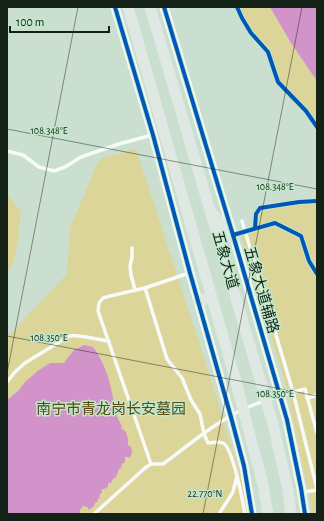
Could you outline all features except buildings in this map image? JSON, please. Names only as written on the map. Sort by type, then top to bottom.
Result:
[{"type":"main road","name":"五象大道","points":[[128,7],[244,409],[264,485],[268,514]]},
{"type":"main road","name":"五象大道","points":[[150,7],[273,424],[288,490],[290,514]]},
{"type":"main road","points":[[210,211],[234,239]]},
{"type":"main road","points":[[198,301],[212,297]]},
{"type":"street","points":[[115,7],[153,135],[231,417],[244,466],[252,514]]},
{"type":"street","name":"五象大道辅路","points":[[164,7],[287,420],[305,514]]},
{"type":"lane","points":[[7,151],[23,155],[39,167],[54,171],[65,167],[81,157],[119,144],[153,135]]},
{"type":"lane","points":[[242,221],[293,392],[317,489],[302,492]]},
{"type":"lane","points":[[132,248],[130,266],[135,290]]},
{"type":"lane","points":[[151,464],[98,310],[99,303],[103,298],[145,288],[190,273]]},
{"type":"lane","points":[[145,288],[167,359],[182,378],[191,400],[200,414],[204,434],[208,443],[219,442],[224,444],[228,449],[237,475],[245,514]]},
{"type":"lane","points":[[7,382],[25,363],[68,336],[77,335],[109,341]]},
{"type":"lane","points":[[94,514],[151,464],[163,464],[204,434],[231,417],[244,409],[266,400],[305,389],[317,433]]},
{"type":"lane","points":[[307,398],[317,395]]},
{"type":"lane","points":[[219,514],[233,492],[237,475]]},
{"type":"green space","points":[[237,7],[270,7],[291,43],[317,81],[317,127],[306,111],[278,82],[268,52],[251,33]]},
{"type":"green space","name":"南宁市青龙岗长安墓园","points":[[136,149],[214,388],[245,490],[248,514],[7,514],[7,337],[67,274],[70,228],[97,164],[102,158]]},
{"type":"green space","points":[[7,194],[21,212],[14,261],[7,274]]},
{"type":"green space","points":[[317,201],[317,514],[312,514],[286,387],[240,233],[255,228],[256,214],[260,208],[299,202]]},
{"type":"shaded area","points":[[270,7],[317,7],[317,81],[291,43]]},
{"type":"shaded area","points":[[84,345],[93,347],[100,357],[111,387],[116,414],[122,426],[121,428],[127,435],[128,445],[131,447],[131,456],[128,458],[125,457],[125,462],[119,469],[116,477],[111,483],[108,483],[108,487],[102,489],[99,499],[89,510],[87,507],[83,506],[80,510],[80,514],[7,514],[7,400],[39,370],[50,363],[64,363],[74,350]]},
{"type":"cycle path","points":[[115,7],[153,135],[231,417],[244,466],[252,514]]},
{"type":"cycle path","points":[[164,7],[287,420],[305,514]]},
{"type":"cycle path","points":[[237,7],[251,33],[268,52],[278,82],[306,111],[317,127]]},
{"type":"cycle path","points":[[255,228],[256,214],[260,208],[299,202],[317,201]]},
{"type":"cycle path","points":[[233,235],[275,223],[301,236],[309,261],[317,274]]}]
